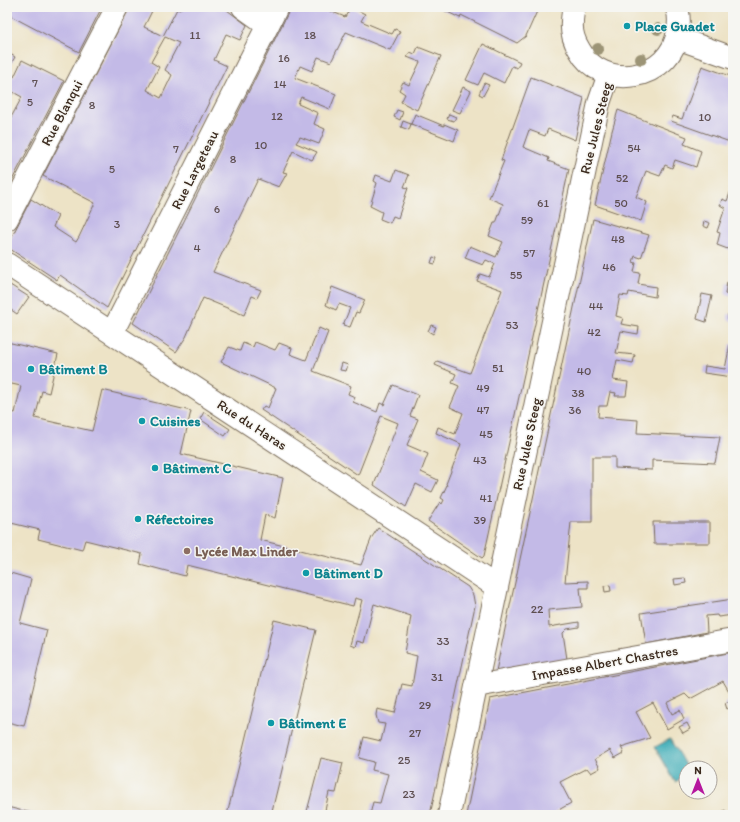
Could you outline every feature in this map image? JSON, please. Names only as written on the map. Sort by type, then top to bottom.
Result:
[{"type":"street","name":"Rue Blanqui","points":[[7,218],[117,7]]},
{"type":"street","points":[[243,7],[273,16]]},
{"type":"street","points":[[574,7],[571,23],[574,40],[582,55],[594,67],[609,74],[626,77],[642,74],[658,66],[670,53],[677,38],[679,24],[678,10],[676,7]]},
{"type":"street","name":"Rue Largeteau","points":[[112,333],[273,16]]},
{"type":"street","points":[[677,38],[733,58]]},
{"type":"street","name":"Rue Jules Steeg","points":[[450,815],[599,103],[609,74]]},
{"type":"street","name":"Rue du Haras","points":[[7,264],[497,587]]},
{"type":"street","name":"Impasse Albert Chastres","points":[[476,686],[733,640]]},
{"type":"water","points":[[670,739],[682,760],[678,760],[678,780],[675,782],[655,747]]},
{"type":"building","points":[[7,7],[76,7],[79,9],[80,7],[102,7],[79,52],[7,14]]},
{"type":"building","points":[[130,7],[154,7],[144,27],[163,36],[177,9],[180,10],[182,7],[223,7],[247,25],[240,40],[226,34],[214,60],[227,66],[107,308],[60,275],[57,280],[7,247],[31,199],[58,216],[53,227],[76,242],[79,237],[95,203],[43,176]],"holes":[[[165,37],[179,43],[165,70],[172,75],[161,98],[147,90],[159,67],[151,62]]]},
{"type":"building","points":[[291,7],[326,7],[325,9],[345,17],[351,7],[365,14],[361,21],[392,34],[395,29],[400,31],[390,50],[346,32],[331,62],[318,57],[312,71],[300,66],[295,78],[336,94],[330,109],[301,97],[298,104],[318,113],[314,124],[325,129],[319,144],[300,137],[296,143],[317,152],[312,160],[293,151],[283,172],[287,173],[279,187],[258,179],[213,272],[261,290],[257,298],[252,296],[244,315],[203,298],[186,337],[176,352],[133,323]]},
{"type":"building","points":[[437,7],[534,7],[538,9],[526,36],[517,43],[461,15],[460,18]]},
{"type":"building","points":[[483,44],[520,62],[517,68],[512,66],[504,83],[484,73],[478,85],[466,80]]},
{"type":"building","points":[[418,47],[441,56],[417,110],[401,102],[405,94],[399,90],[403,82],[409,85],[420,62],[407,57],[410,52],[415,54]]},
{"type":"building","points":[[7,52],[15,57],[11,64],[7,62]]},
{"type":"building","points":[[22,60],[64,81],[9,186],[7,185],[7,125],[22,97],[13,92],[9,101],[7,100],[7,74],[14,77]]},
{"type":"building","points":[[702,66],[733,77],[733,134],[730,142],[671,121],[673,116],[682,119]]},
{"type":"building","points":[[531,77],[584,98],[575,140],[548,129],[545,136],[529,130],[523,147],[549,158],[548,161],[569,169],[484,556],[482,558],[428,521],[440,502],[442,504],[444,500],[441,498],[461,444],[436,433],[438,427],[455,434],[463,413],[450,407],[459,386],[452,383],[456,374],[435,365],[437,361],[470,373],[502,290],[477,281],[480,274],[489,277],[495,264],[486,260],[483,265],[465,258],[470,246],[496,257],[503,242],[489,236],[494,223],[496,223],[503,204],[489,198],[504,161],[501,160]]},
{"type":"building","points":[[484,83],[489,85],[483,96],[479,94]]},
{"type":"building","points":[[463,87],[471,91],[460,113],[452,110]]},
{"type":"building","points":[[397,110],[403,112],[400,120],[394,117]]},
{"type":"building","points":[[618,110],[687,137],[684,144],[701,151],[696,167],[675,160],[672,168],[665,165],[660,176],[646,171],[636,197],[647,202],[641,221],[595,205]]},
{"type":"building","points":[[415,114],[458,130],[454,141],[411,124]]},
{"type":"building","points":[[449,114],[456,117],[454,121],[447,119]]},
{"type":"building","points":[[403,121],[411,124],[409,130],[401,127]]},
{"type":"building","points":[[396,170],[409,175],[404,187],[408,188],[398,218],[393,216],[390,223],[380,219],[382,212],[370,206],[377,183],[374,181],[376,175],[392,181]]},
{"type":"building","points":[[733,185],[733,251],[717,245],[720,233],[717,232],[725,208],[720,205],[722,199],[727,201]]},
{"type":"building","points":[[593,219],[649,235],[641,258],[635,256],[633,262],[636,263],[634,272],[640,273],[638,284],[656,287],[655,297],[629,292],[628,296],[620,295],[616,316],[623,318],[621,324],[639,327],[638,334],[621,331],[616,353],[635,355],[633,363],[617,360],[613,380],[628,382],[626,396],[615,396],[616,393],[610,392],[607,406],[599,406],[598,417],[638,420],[637,433],[720,437],[715,463],[652,460],[652,470],[615,468],[615,457],[592,457],[592,522],[571,522],[565,582],[588,581],[588,588],[580,588],[582,607],[548,610],[549,627],[579,622],[579,627],[567,629],[563,633],[567,659],[496,671]]},
{"type":"building","points":[[704,221],[710,223],[708,228],[703,226]]},
{"type":"building","points":[[433,257],[437,258],[435,264],[431,263]]},
{"type":"building","points":[[727,282],[733,283],[733,296],[725,294]]},
{"type":"building","points":[[7,283],[29,297],[17,314],[7,307]]},
{"type":"building","points":[[332,287],[365,300],[359,313],[356,312],[350,327],[343,325],[350,308],[339,304],[336,310],[326,305]]},
{"type":"building","points":[[702,294],[712,296],[706,322],[697,319]]},
{"type":"building","points":[[728,314],[733,315],[733,321],[728,320]]},
{"type":"building","points":[[431,325],[436,327],[433,334],[428,331]]},
{"type":"building","points":[[319,328],[328,332],[313,371],[351,386],[348,394],[355,397],[353,402],[377,412],[380,403],[384,405],[393,385],[418,395],[410,416],[418,419],[407,445],[428,454],[421,472],[438,480],[432,492],[416,484],[406,507],[374,485],[398,423],[381,416],[358,475],[261,410],[264,406],[268,408],[276,388],[221,362],[229,347],[240,351],[243,343],[253,347],[255,342],[275,350],[279,343],[292,348],[290,354],[306,360]]},
{"type":"building","points":[[7,342],[58,354],[49,393],[42,391],[35,418],[92,431],[102,390],[191,411],[181,454],[283,478],[275,518],[265,515],[260,540],[361,565],[372,537],[378,528],[468,587],[473,595],[475,606],[430,815],[370,815],[373,802],[380,803],[388,774],[372,770],[374,762],[359,758],[364,737],[381,741],[385,724],[378,723],[376,715],[377,709],[395,713],[402,684],[412,686],[417,656],[405,653],[411,616],[374,604],[364,643],[357,641],[355,647],[350,645],[362,600],[355,598],[353,606],[187,565],[185,576],[140,564],[142,554],[85,540],[82,550],[38,539],[40,530],[11,523],[7,536],[7,411],[15,413],[21,386],[7,383]]},
{"type":"building","points":[[730,344],[733,344],[732,377],[704,373],[705,366],[725,369]]},
{"type":"building","points":[[342,363],[348,365],[346,371],[340,370]]},
{"type":"building","points":[[204,412],[230,429],[225,436],[200,419]]},
{"type":"building","points":[[653,522],[710,522],[710,543],[654,544]]},
{"type":"building","points":[[7,572],[31,579],[20,623],[47,630],[24,726],[7,722]]},
{"type":"building","points":[[685,578],[686,583],[675,585],[674,579]]},
{"type":"building","points":[[610,585],[611,591],[605,592],[604,586]]},
{"type":"building","points":[[733,599],[733,615],[718,617],[717,615],[706,616],[707,632],[646,644],[641,613]]},
{"type":"building","name":"Bâtiment E","points":[[274,620],[316,630],[271,815],[227,815]]},
{"type":"building","points":[[733,652],[733,698],[723,681],[690,699],[685,694],[667,703],[672,714],[680,710],[684,719],[667,729],[653,703],[636,712],[650,738],[621,747],[624,753],[615,758],[610,750],[595,759],[600,768],[591,773],[587,768],[560,782],[571,803],[555,812],[557,815],[466,815],[490,699]]},
{"type":"building","points":[[733,699],[733,706],[727,709],[725,703]]},
{"type":"building","points":[[687,723],[690,729],[683,733],[679,727]]},
{"type":"building","points":[[321,758],[343,763],[336,793],[329,792],[324,815],[306,815]]},
{"type":"building","points":[[7,807],[36,814],[36,815],[7,815]]},
{"type":"building","points":[[725,810],[728,815],[717,815]]},
{"type":"place","name":"Place Guadet","points":[[627,26]]},
{"type":"place","name":"Bâtiment B","points":[[31,369]]},
{"type":"place","name":"Cuisines","points":[[142,421]]},
{"type":"place","name":"Bâtiment C","points":[[155,468]]},
{"type":"place","name":"Réfectoires","points":[[138,519]]},
{"type":"place","name":"Lycée Max Linder","points":[[187,551]]},
{"type":"place","name":"Bâtiment D","points":[[306,573]]},
{"type":"place","name":"Bâtiment E","points":[[271,723]]}]
